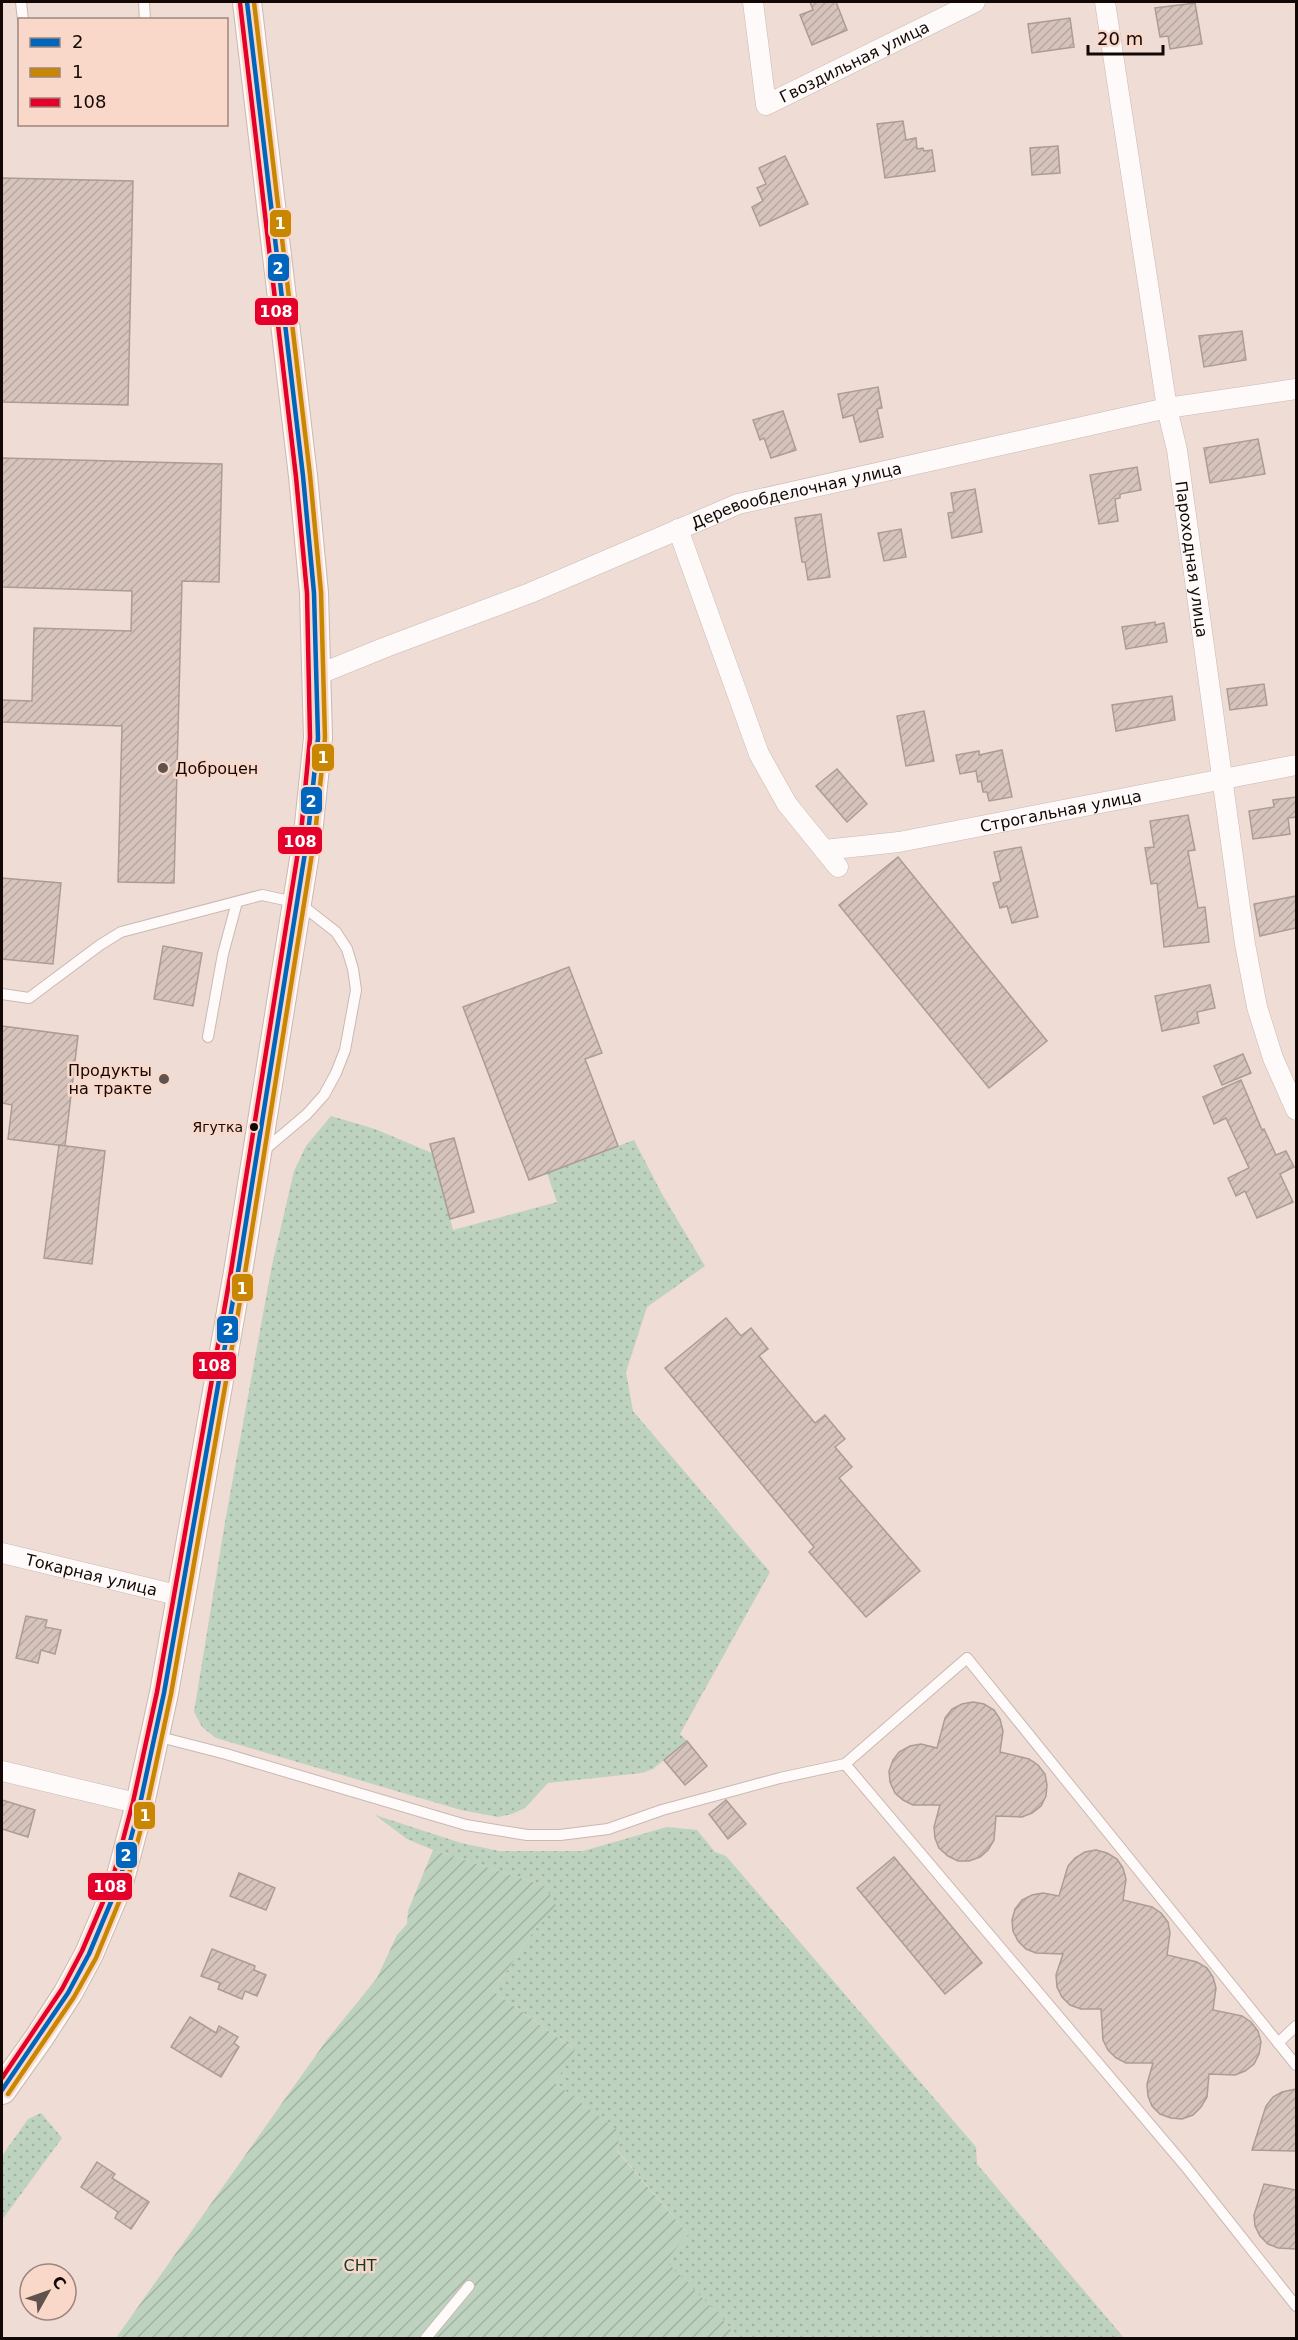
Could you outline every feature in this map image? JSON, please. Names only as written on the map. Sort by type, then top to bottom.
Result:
[{"type":"street","points":[[2,2090],[39,2038],[89,1954],[119,1883],[140,1804],[181,1596],[257,1156],[299,903],[308,834],[318,738],[314,593],[303,476],[247,2]]},
{"type":"street","name":"Гвоздильная улица","points":[[753,2],[766,105],[975,2]]},
{"type":"street","name":"Пароходная улица","points":[[1105,2],[1167,408],[1177,450],[1245,944],[1257,1007],[1273,1058],[1296,1110]]},
{"type":"street","name":"Деревообделочная улица","points":[[317,675],[530,592],[738,504],[1167,408],[1296,389]]},
{"type":"street","points":[[678,529],[759,754],[787,804],[838,867]]},
{"type":"street","name":"Строгальная улица","points":[[824,850],[899,842],[1296,765]]},
{"type":"street","name":"Токарная улица","points":[[2,1553],[181,1596]]},
{"type":"street","points":[[2,1771],[140,1804]]},
{"type":"lane","points":[[21,2],[23,18]]},
{"type":"lane","points":[[144,2],[145,18]]},
{"type":"lane","points":[[2,994],[29,998],[121,932],[262,895],[299,903],[336,932],[347,949],[354,969],[356,990],[345,1050],[324,1095],[307,1114],[257,1156]]},
{"type":"lane","points":[[208,1037],[223,954],[237,902]]},
{"type":"lane","points":[[155,1736],[226,1754],[466,1825],[527,1835],[560,1835],[608,1829],[662,1810],[780,1778],[845,1764],[967,1658],[1296,2065]]},
{"type":"lane","points":[[845,1764],[1186,2167],[1296,2306]]},
{"type":"lane","points":[[1278,2043],[1296,2026]]},
{"type":"lane","points":[[426,2338],[469,2286]]},
{"type":"green space","points":[[331,1116],[375,1129],[432,1153],[453,1230],[557,1202],[547,1173],[634,1140],[662,1194],[705,1266],[647,1307],[626,1372],[633,1411],[770,1572],[680,1734],[687,1741],[653,1769],[642,1773],[548,1783],[525,1808],[498,1817],[461,1810],[216,1738],[202,1727],[194,1712],[225,1522],[272,1265],[294,1171],[306,1146]]},
{"type":"green space","points":[[375,1815],[461,1843],[499,1851],[583,1851],[667,1827],[697,1830],[715,1852],[726,1856],[976,2147],[977,2164],[1124,2338],[737,2338],[722,2318],[665,2261],[688,2234],[617,2150],[619,2132],[555,2083],[574,2049],[493,1991],[533,1932],[556,1907],[545,1886],[433,1850],[407,1839]]},
{"type":"green space","name":"СНТ","points":[[433,1850],[545,1886],[557,1907],[533,1932],[493,1991],[575,2050],[555,2083],[620,2132],[617,2151],[688,2234],[666,2261],[722,2318],[737,2338],[116,2338],[326,2041],[377,1978],[397,1935],[407,1924],[408,1911]]},
{"type":"green space","points":[[41,2113],[62,2138],[2,2220],[2,2156],[28,2119]]},
{"type":"building","points":[[810,2],[836,2],[847,30],[812,45],[800,15],[813,10]]},
{"type":"building","points":[[1195,3],[1202,44],[1170,49],[1168,36],[1160,37],[1155,8]]},
{"type":"building","points":[[1070,18],[1074,47],[1032,53],[1028,24]]},
{"type":"building","points":[[903,121],[906,140],[916,138],[917,149],[932,150],[935,171],[885,178],[877,124]]},
{"type":"building","points":[[1058,146],[1060,173],[1032,175],[1030,148]]},
{"type":"building","points":[[785,156],[808,204],[760,226],[752,207],[763,201],[757,188],[766,184],[759,168]]},
{"type":"building","points":[[2,178],[133,181],[128,405],[2,402]]},
{"type":"building","points":[[1242,331],[1246,360],[1204,367],[1199,336]]},
{"type":"building","points":[[878,387],[882,408],[877,409],[883,437],[860,442],[853,415],[843,418],[838,394]]},
{"type":"building","points":[[783,411],[796,450],[771,458],[764,438],[760,440],[753,420]]},
{"type":"building","points":[[1258,439],[1265,474],[1210,483],[1204,448]]},
{"type":"building","points":[[2,458],[222,464],[219,582],[182,581],[174,883],[118,882],[122,726],[2,722],[2,700],[32,701],[34,628],[131,631],[132,591],[2,587]]},
{"type":"building","points":[[1137,467],[1141,490],[1120,494],[1120,498],[1115,499],[1118,521],[1099,524],[1090,475]]},
{"type":"building","points":[[975,489],[982,532],[952,538],[948,513],[954,512],[951,493]]},
{"type":"building","points":[[821,514],[830,577],[808,580],[805,562],[802,562],[795,518]]},
{"type":"building","points":[[901,529],[906,557],[884,561],[878,533]]},
{"type":"building","points":[[1155,622],[1155,625],[1164,623],[1167,642],[1126,649],[1122,627]]},
{"type":"building","points":[[1264,684],[1267,705],[1230,710],[1227,689]]},
{"type":"building","points":[[1172,696],[1175,720],[1116,731],[1112,705]]},
{"type":"building","points":[[924,711],[934,761],[906,766],[897,716]]},
{"type":"building","points":[[1002,750],[1012,797],[989,801],[987,792],[983,792],[981,781],[978,782],[976,771],[960,774],[956,755],[979,751],[979,755]]},
{"type":"building","points":[[837,769],[867,804],[847,822],[816,786]]},
{"type":"building","points":[[1296,797],[1296,817],[1288,818],[1290,834],[1253,839],[1249,811],[1274,807],[1273,800]]},
{"type":"building","points":[[1188,815],[1195,850],[1188,851],[1198,908],[1205,907],[1209,942],[1164,947],[1157,883],[1151,884],[1145,848],[1154,847],[1150,821]]},
{"type":"building","points":[[1021,847],[1038,917],[1012,923],[1007,906],[1000,908],[993,883],[1001,881],[994,852]]},
{"type":"building","points":[[898,857],[1047,1041],[989,1088],[839,905]]},
{"type":"building","points":[[2,878],[61,883],[53,964],[2,959]]},
{"type":"building","points":[[1296,896],[1296,928],[1260,936],[1254,904]]},
{"type":"building","points":[[163,946],[202,953],[193,1006],[154,999]]},
{"type":"building","points":[[569,967],[602,1053],[585,1059],[618,1146],[529,1180],[463,1007]]},
{"type":"building","points":[[1210,985],[1215,1008],[1197,1012],[1199,1023],[1162,1031],[1155,996]]},
{"type":"building","points":[[2,1026],[78,1036],[65,1146],[8,1139],[12,1105],[2,1103]]},
{"type":"building","points":[[1243,1054],[1251,1073],[1222,1085],[1214,1066]]},
{"type":"building","points":[[1241,1080],[1262,1130],[1264,1129],[1276,1155],[1286,1151],[1294,1167],[1280,1174],[1293,1202],[1257,1218],[1245,1191],[1236,1196],[1228,1178],[1249,1168],[1226,1118],[1214,1124],[1203,1097]]},
{"type":"building","points":[[454,1138],[474,1212],[450,1219],[430,1144]]},
{"type":"building","points":[[59,1145],[105,1151],[92,1264],[44,1258]]},
{"type":"building","points":[[726,1318],[741,1336],[751,1328],[768,1349],[759,1356],[815,1423],[825,1415],[845,1439],[835,1447],[852,1467],[839,1478],[920,1571],[866,1617],[809,1552],[814,1547],[665,1368]]},
{"type":"building","points":[[26,1616],[47,1620],[45,1627],[61,1630],[55,1654],[41,1650],[38,1663],[16,1658]]},
{"type":"building","points":[[973,1702],[984,1704],[994,1710],[1000,1719],[1003,1731],[1000,1752],[1029,1759],[1045,1774],[1046,1796],[1041,1806],[1022,1817],[996,1816],[994,1840],[988,1850],[980,1857],[969,1861],[958,1861],[939,1848],[935,1838],[934,1827],[940,1805],[913,1805],[903,1800],[895,1793],[890,1782],[889,1771],[899,1752],[910,1746],[921,1744],[937,1748],[945,1718],[952,1709]]},
{"type":"building","points":[[687,1741],[707,1766],[685,1785],[664,1760]]},
{"type":"building","points":[[2,1800],[35,1810],[28,1837],[2,1829]]},
{"type":"building","points":[[726,1800],[746,1824],[728,1839],[709,1814]]},
{"type":"building","points":[[1096,1850],[1117,1859],[1123,1868],[1126,1879],[1123,1900],[1152,1907],[1168,1922],[1170,1933],[1167,1955],[1197,1962],[1207,1968],[1216,1988],[1213,2010],[1242,2016],[1258,2031],[1261,2042],[1254,2064],[1235,2075],[1209,2074],[1207,2097],[1201,2107],[1193,2115],[1182,2119],[1160,2114],[1152,2106],[1147,2084],[1153,2063],[1126,2063],[1116,2058],[1108,2050],[1103,2040],[1101,2009],[1081,2009],[1070,2005],[1062,1997],[1057,1987],[1056,1975],[1063,1954],[1036,1953],[1026,1949],[1018,1941],[1013,1931],[1012,1920],[1015,1909],[1022,1900],[1043,1893],[1059,1896],[1068,1866],[1085,1852]]},
{"type":"building","points":[[894,1857],[982,1963],[945,1994],[857,1888]]},
{"type":"building","points":[[239,1873],[275,1888],[266,1910],[230,1896]]},
{"type":"building","points":[[212,1949],[255,1966],[254,1970],[266,1975],[257,1996],[245,1991],[242,1999],[218,1989],[220,1983],[201,1976]]},
{"type":"building","points":[[190,2017],[216,2033],[219,2026],[238,2037],[234,2043],[239,2047],[221,2077],[171,2047]]},
{"type":"building","points":[[1296,2089],[1296,2151],[1252,2150],[1266,2106],[1273,2097]]},
{"type":"building","points":[[97,2162],[115,2174],[112,2178],[149,2202],[131,2229],[115,2218],[118,2212],[81,2187]]},
{"type":"building","points":[[1264,2184],[1296,2190],[1296,2249],[1278,2248],[1268,2244],[1260,2236],[1255,2226],[1254,2215]]},
{"type":"transit line","name":"2","points":[[2,2090],[68,1993],[89,1954],[119,1883],[140,1804],[164,1693],[238,1272],[308,834],[318,738],[314,593],[303,476],[247,2]]},
{"type":"transit line","name":"1","points":[[8,2094],[74,1997],[96,1958],[126,1885],[147,1806],[171,1694],[245,1273],[315,835],[325,738],[321,592],[310,475],[254,2]]},
{"type":"transit line","name":"108","points":[[2,2078],[62,1989],[82,1951],[112,1881],[133,1802],[157,1692],[231,1271],[301,833],[310,738],[307,593],[296,477],[240,3]]},
{"type":"place","name":"Доброцен","points":[[163,768]]},
{"type":"place","name":"Продукты на тракте","points":[[164,1079]]},
{"type":"place","name":"Ягутка","points":[[254,1127]]}]
